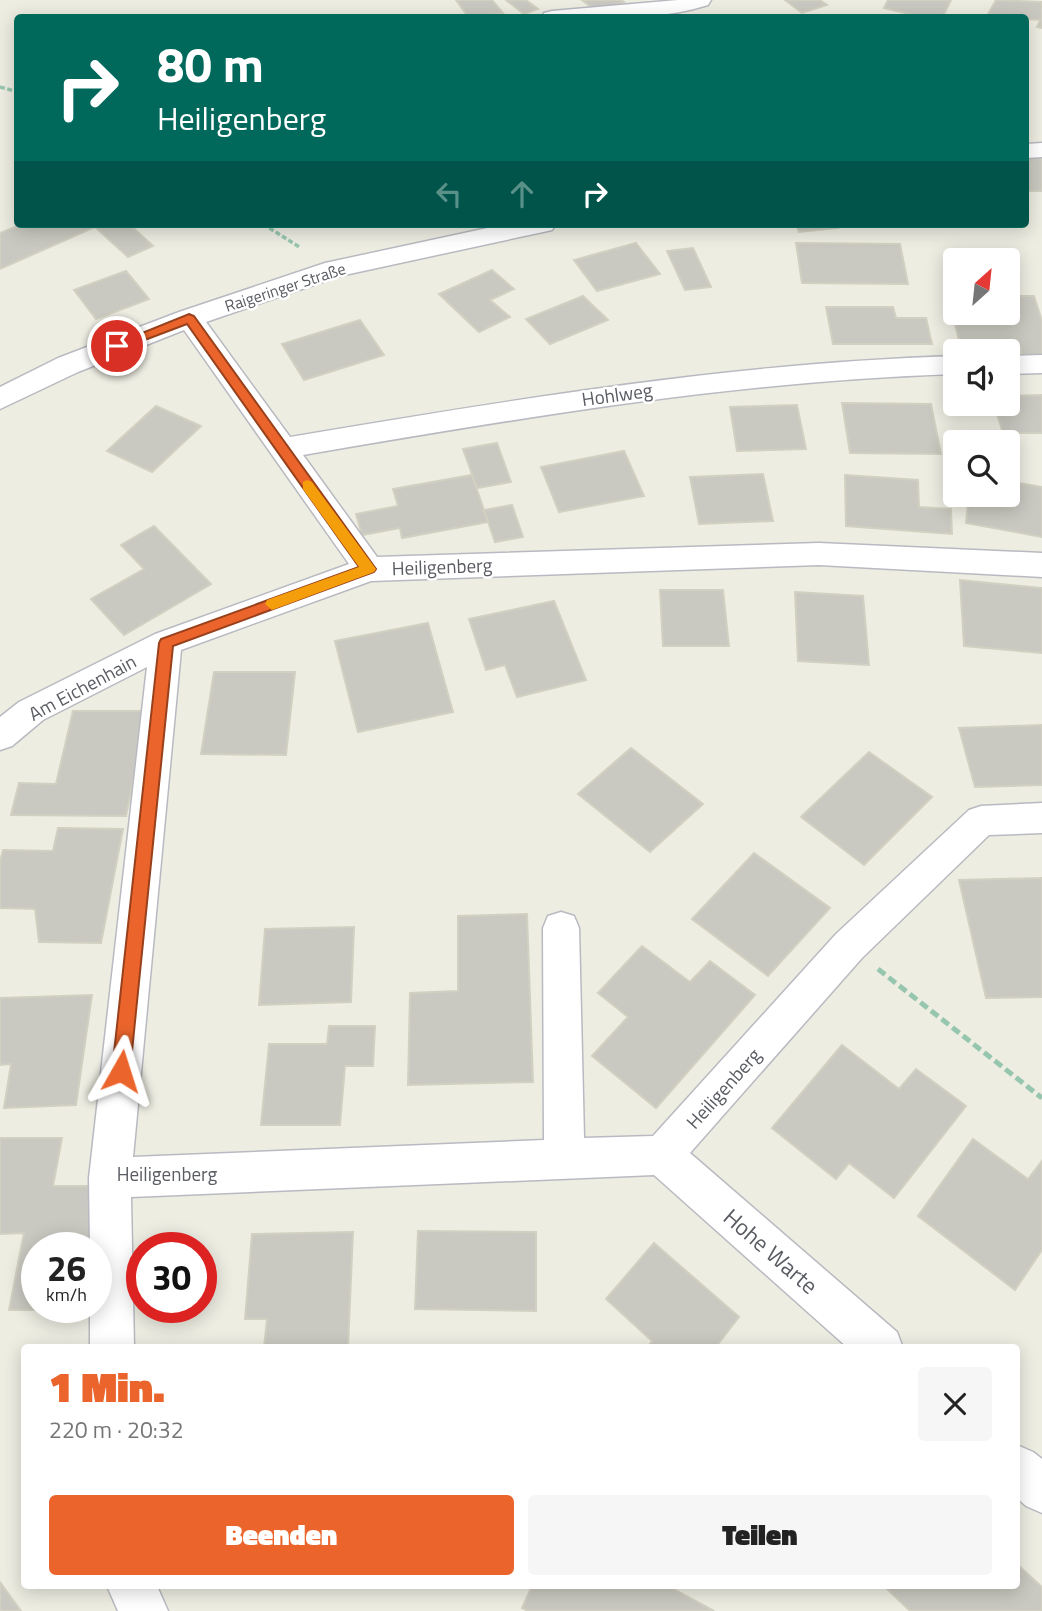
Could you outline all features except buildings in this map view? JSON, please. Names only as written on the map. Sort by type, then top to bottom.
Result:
[{"type":"street","points":[[585,14],[700,0]]},
{"type":"street","name":"Raigeringer Straße","points":[[0,399],[68,365],[189,318],[334,269],[524,228]]},
{"type":"street","points":[[189,318],[369,569]]},
{"type":"street","points":[[1020,365],[1042,364]]},
{"type":"street","name":"Hohlweg","points":[[281,449],[575,400],[752,375],[943,366]]},
{"type":"street","name":"Heiligenberg","points":[[1042,565],[818,554],[369,569],[166,643],[110,1178],[662,1155],[849,946],[981,821],[1042,818]]},
{"type":"street","name":"Am Eichenhain","points":[[0,736],[31,711],[166,643]]},
{"type":"street","points":[[561,928],[564,1161]]},
{"type":"street","name":"Hohe Warte","points":[[662,1155],[876,1344]]},
{"type":"street","points":[[110,1178],[111,1344]]},
{"type":"street","points":[[1020,1471],[1042,1490]]},
{"type":"street","points":[[133,1589],[144,1611]]},
{"type":"path","points":[[849,946],[1042,1098]]},
{"type":"slow traffic","points":[[272,604],[369,569],[307,485]]},
{"type":"route","points":[[117,346],[189,318],[369,569],[166,643],[121,1071]]}]
